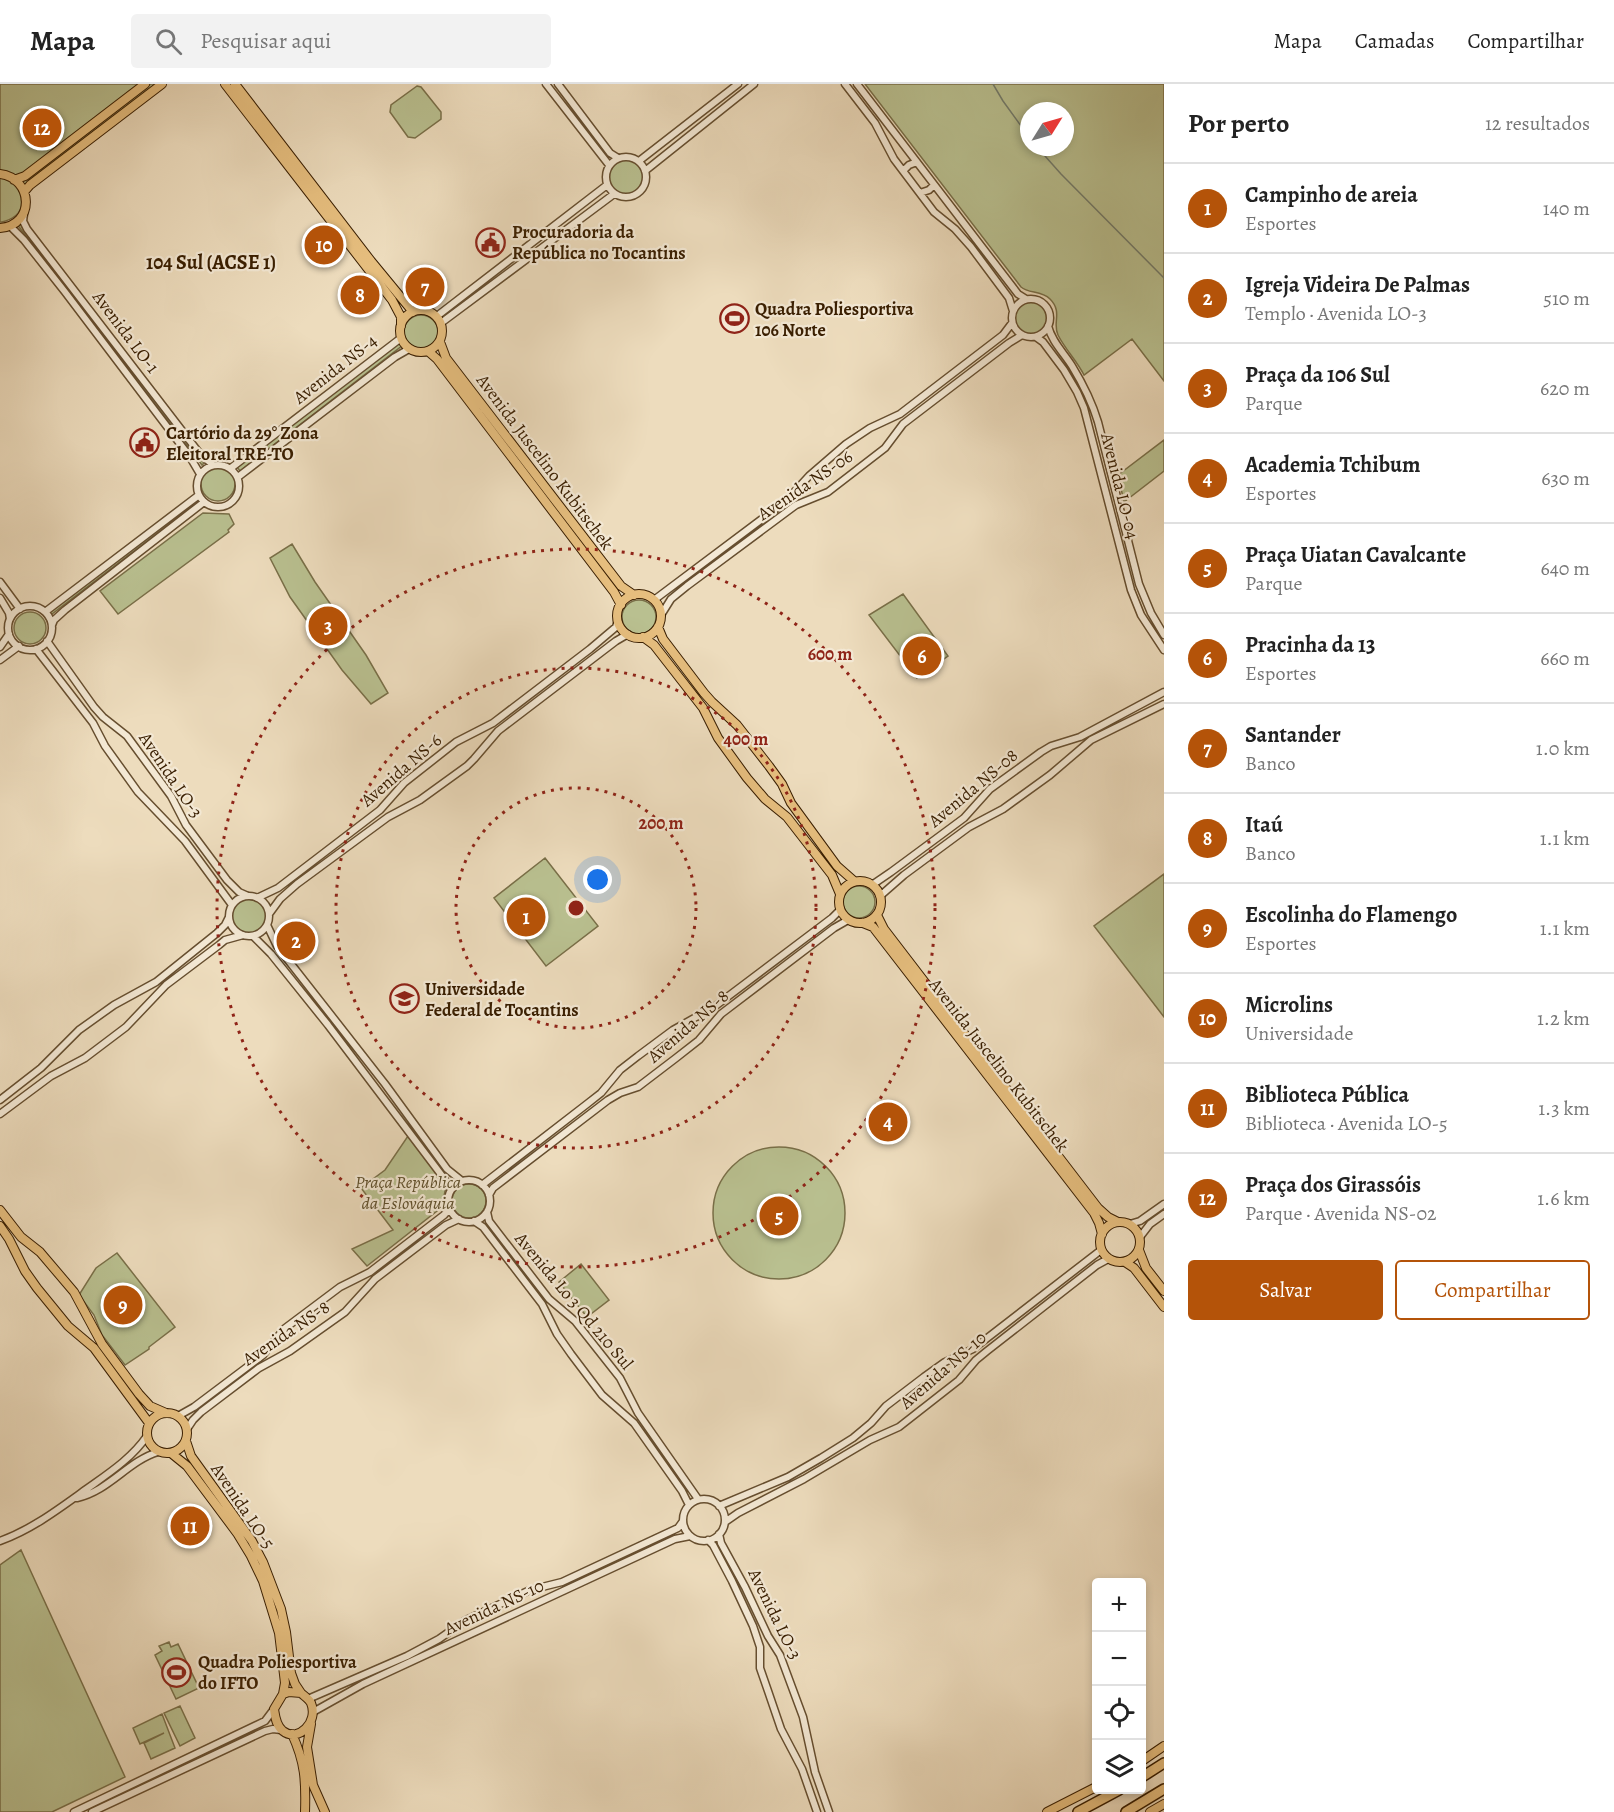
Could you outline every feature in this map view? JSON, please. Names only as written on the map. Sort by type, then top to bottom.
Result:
[{"type":"highway","points":[[1146,1774],[1164,1763]]},
{"type":"highway","points":[[1126,1812],[1164,1789]]},
{"type":"highway","points":[[1078,1812],[1112,1794]]},
{"type":"main road","points":[[14,180],[25,176],[145,84]]},
{"type":"main road","points":[[24,192],[30,185],[162,84]]},
{"type":"main road","points":[[225,84],[392,300],[401,317],[401,326],[401,338],[409,349],[418,353],[429,352],[440,342],[442,335],[439,320],[430,312],[423,310],[413,312],[406,317],[401,326]]},
{"type":"main road","points":[[236,84],[371,261],[413,312]]},
{"type":"main road","points":[[0,174],[10,176],[14,180],[24,192],[27,202],[20,219],[10,226],[0,228]]},
{"type":"main road","name":"Avenida Juscelino Kubitschek","points":[[440,342],[452,365],[621,586],[634,595]]},
{"type":"main road","name":"Avenida Juscelino Kubitschek","points":[[429,352],[544,499],[621,604]]},
{"type":"main road","points":[[643,637],[654,632],[661,615],[654,600],[648,596],[634,595],[621,604],[618,612],[620,625],[628,634],[643,637],[654,645],[699,702],[718,738],[754,786],[765,800],[787,817],[832,875],[840,894]]},
{"type":"main road","points":[[658,627],[663,639],[704,693],[737,725],[769,766],[782,784],[795,811],[837,866],[854,881]]},
{"type":"main road","points":[[860,880],[872,885],[880,896],[881,902],[877,915],[863,923],[848,920],[840,910],[838,902],[843,888],[860,880]]},
{"type":"main road","name":"Avenida Juscelino Kubitschek","points":[[877,915],[884,929],[1098,1208],[1118,1222]]},
{"type":"main road","name":"Avenida Juscelino Kubitschek","points":[[863,923],[873,927],[1086,1203],[1099,1222],[1101,1234]]},
{"type":"main road","points":[[0,1210],[21,1237],[48,1260],[74,1292],[102,1344],[139,1394],[150,1406],[178,1416],[184,1421],[187,1429],[186,1441],[178,1451],[171,1453],[158,1452],[149,1443],[147,1436],[149,1423],[153,1418],[166,1413]]},
{"type":"main road","points":[[1139,1250],[1134,1258],[1125,1262],[1108,1259],[1101,1250],[1101,1234],[1108,1225],[1118,1222],[1130,1224],[1135,1228],[1140,1237],[1139,1250],[1146,1268],[1164,1291]]},
{"type":"main road","points":[[0,1226],[37,1288],[68,1326],[94,1348],[149,1423]]},
{"type":"main road","points":[[1125,1262],[1134,1268],[1164,1306]]},
{"type":"main road","name":"Avenida LO-5","points":[[186,1441],[191,1456],[252,1540],[268,1573],[286,1632],[291,1673],[301,1693]]},
{"type":"main road","name":"Avenida LO-5","points":[[171,1453],[188,1466],[237,1533],[263,1581],[279,1633],[285,1683],[283,1694]]},
{"type":"main road","points":[[312,1722],[304,1730],[292,1734],[281,1730],[273,1709],[283,1694],[301,1693],[308,1699],[313,1712],[312,1722],[307,1747],[314,1785],[324,1812]]},
{"type":"main road","points":[[292,1734],[300,1752],[305,1775],[305,1812]]},
{"type":"main road","points":[[1146,1758],[1164,1746]]},
{"type":"main road","points":[[1047,1812],[1092,1789]]},
{"type":"main road","points":[[1150,1812],[1164,1804]]},
{"type":"street","points":[[546,84],[609,165]]},
{"type":"street","points":[[558,84],[611,153],[618,158]]},
{"type":"street","points":[[639,161],[738,84]]},
{"type":"street","points":[[645,171],[754,84]]},
{"type":"street","points":[[845,84],[874,122],[889,152],[934,212],[955,229],[1009,298],[1015,330],[1030,338],[1043,333],[1048,326],[1050,315],[1045,305],[1018,294],[857,84]]},
{"type":"street","points":[[631,157],[639,161],[645,171],[645,184],[640,192],[630,198],[614,194],[607,185],[605,174],[609,165],[618,158],[631,157]]},
{"type":"street","points":[[903,171],[909,165],[917,162]]},
{"type":"street","points":[[439,320],[607,185]]},
{"type":"street","points":[[920,193],[929,190],[934,185]]},
{"type":"street","points":[[439,320],[614,194]]},
{"type":"street","name":"Avenida LO-1","points":[[24,213],[23,221],[27,229],[200,454],[213,465]]},
{"type":"street","name":"Avenida LO-1","points":[[10,226],[24,240],[92,327],[190,457],[200,474]]},
{"type":"street","points":[[1013,311],[1026,299]]},
{"type":"street","name":"Avenida NS-06","points":[[654,600],[786,501],[832,455],[870,428],[900,414],[1003,335],[1012,323]]},
{"type":"street","name":"Avenida LO-04","points":[[1048,326],[1052,338],[1073,368],[1091,402],[1140,589],[1150,613],[1164,634]]},
{"type":"street","name":"Avenida NS-06","points":[[661,615],[671,599],[687,586],[796,505],[828,492],[885,448],[903,424],[1022,335]]},
{"type":"street","name":"Avenida LO-04","points":[[1036,337],[1043,342],[1064,370],[1083,404],[1131,590],[1142,615],[1164,650]]},
{"type":"street","name":"Avenida NS-4","points":[[231,468],[401,338]]},
{"type":"street","name":"Avenida NS-4","points":[[238,477],[395,357],[409,349]]},
{"type":"street","points":[[213,465],[226,465],[231,468],[238,477],[240,487],[237,497],[222,507],[204,502],[197,488],[200,474],[213,465]]},
{"type":"street","points":[[45,612],[199,495]]},
{"type":"street","points":[[0,598],[9,613],[9,633],[12,640],[29,650],[36,649],[47,641],[54,620],[65,610],[204,502]]},
{"type":"street","points":[[0,582],[20,609]]},
{"type":"street","points":[[10,619],[20,609],[33,606],[45,612],[52,625]]},
{"type":"street","name":"Avenida NS-6","points":[[257,898],[271,892],[293,877],[380,810],[404,783],[456,742],[486,728],[581,656],[611,632],[618,620]]},
{"type":"street","points":[[0,647],[9,633]]},
{"type":"street","name":"Avenida NS-6","points":[[269,914],[280,899],[297,884],[388,817],[420,800],[467,766],[498,731],[628,634]]},
{"type":"street","name":"Avenida LO-3","points":[[47,641],[94,707],[127,736],[171,796],[186,825],[227,880],[239,892],[248,896]]},
{"type":"street","points":[[0,660],[19,646]]},
{"type":"street","name":"Avenida LO-3","points":[[36,649],[93,723],[105,746],[138,792],[185,841],[232,905]]},
{"type":"street","name":"Avenida NS-08","points":[[872,885],[964,818],[990,789],[1041,752],[1080,736],[1164,692]]},
{"type":"street","name":"Avenida NS-08","points":[[880,896],[904,875],[969,827],[1003,809],[1050,775],[1091,740],[1164,704]]},
{"type":"street","points":[[0,1100],[41,1068],[79,1030],[114,1005],[156,982],[217,933],[225,925],[232,905],[237,900],[248,896],[263,902],[269,914],[267,925],[261,932],[253,936],[243,935],[225,940],[166,985],[126,1027],[74,1065],[51,1076],[0,1114]]},
{"type":"street","name":"Avenida NS-8","points":[[482,1185],[601,1093],[620,1070],[638,1056],[673,1030],[714,1007],[840,910]]},
{"type":"street","points":[[229,917],[231,925],[243,935]]},
{"type":"street","name":"Avenida NS-8","points":[[489,1195],[493,1188],[609,1100],[638,1086],[676,1058],[699,1040],[721,1014],[834,928],[848,920]]},
{"type":"street","points":[[267,925],[277,946],[374,1069],[447,1169],[462,1181]]},
{"type":"street","points":[[253,936],[272,954],[328,1025],[452,1189]]},
{"type":"street","points":[[469,1180],[482,1185],[489,1195],[487,1212],[474,1221],[459,1219],[450,1208],[449,1195],[452,1189],[462,1181],[469,1180]]},
{"type":"street","points":[[1130,1224],[1140,1221],[1164,1204]]},
{"type":"street","name":"Avenida NS-8","points":[[178,1416],[194,1407],[263,1354],[284,1329],[340,1287],[370,1272],[450,1208]]},
{"type":"street","name":"Avenida Lo 3 Qd 210 Sul","points":[[487,1212],[489,1221],[549,1299],[575,1321],[620,1378],[638,1413],[698,1499]]},
{"type":"street","points":[[1140,1237],[1150,1224],[1164,1214]]},
{"type":"street","name":"Avenida NS-8","points":[[187,1429],[196,1417],[234,1387],[345,1312],[375,1279],[446,1225],[459,1219]]},
{"type":"street","name":"Avenida Lo 3 Qd 210 Sul","points":[[474,1221],[480,1223],[542,1304],[557,1334],[602,1395],[634,1423],[682,1491],[689,1505]]},
{"type":"street","name":"Avenida NS-10","points":[[719,1506],[788,1477],[853,1438],[886,1406],[924,1377],[945,1362],[973,1349],[1101,1250]]},
{"type":"street","name":"Avenida NS-10","points":[[725,1522],[870,1440],[899,1427],[959,1380],[987,1351],[1097,1265],[1108,1259]]},
{"type":"street","points":[[0,1541],[34,1525],[73,1499],[133,1454],[147,1436]]},
{"type":"street","points":[[73,1499],[89,1495],[143,1457],[158,1452]]},
{"type":"street","points":[[698,1499],[709,1499],[719,1506],[724,1514],[725,1522],[719,1534],[708,1540],[702,1541],[690,1536],[684,1527],[683,1515],[689,1505],[698,1499]]},
{"type":"street","points":[[308,1699],[439,1639],[466,1620],[530,1590],[562,1582],[678,1528],[683,1521]]},
{"type":"street","name":"Avenida LO-3","points":[[719,1534],[721,1543],[780,1655],[806,1726],[815,1772],[829,1812]]},
{"type":"street","name":"Avenida NS-10","points":[[313,1712],[373,1679],[675,1539],[690,1536]]},
{"type":"street","name":"Avenida LO-3","points":[[708,1540],[732,1581],[753,1626],[760,1647],[760,1668],[781,1729],[802,1769],[817,1812]]},
{"type":"street","points":[[74,1812],[265,1722],[273,1709]]},
{"type":"street","points":[[92,1812],[265,1731],[281,1730]]},
{"type":"green space","points":[[0,84],[141,84],[17,177],[0,172]]},
{"type":"green space","points":[[151,84],[156,84],[25,186],[22,182]]},
{"type":"green space","points":[[865,84],[1164,84],[1164,381],[1132,339],[1084,375],[1056,331],[1057,313],[1054,304],[1046,296],[1021,287]]},
{"type":"green space","points":[[417,86],[421,87],[441,112],[441,119],[415,138],[408,137],[390,112],[391,105]]},
{"type":"green space","points":[[626,160],[638,165],[643,177],[638,189],[626,194],[614,189],[609,177],[614,165]]},
{"type":"green space","points":[[0,176],[16,183],[22,202],[15,216],[2,222],[0,222]]},
{"type":"green space","points":[[18,221],[204,463],[202,465],[16,223]]},
{"type":"green space","points":[[1031,301],[1043,306],[1048,318],[1043,330],[1031,335],[1019,330],[1014,318],[1019,306]]},
{"type":"green space","points":[[421,315],[433,320],[438,332],[433,344],[421,349],[409,344],[404,332],[409,320]]},
{"type":"green space","points":[[400,341],[403,345],[240,471],[237,467]]},
{"type":"green space","points":[[1164,440],[1164,471],[1124,502],[1118,475]]},
{"type":"green space","points":[[218,467],[230,472],[235,484],[230,496],[218,501],[206,496],[201,484],[206,472]]},
{"type":"green space","points":[[197,498],[199,501],[52,614],[50,612]]},
{"type":"green space","points":[[203,513],[229,514],[234,524],[228,530],[229,532],[118,614],[100,591]]},
{"type":"green space","points":[[292,544],[315,582],[366,655],[388,693],[371,704],[342,670],[290,597],[270,558]]},
{"type":"green space","points":[[903,594],[948,656],[917,678],[869,615]]},
{"type":"green space","points":[[639,600],[651,605],[656,617],[651,629],[639,634],[627,629],[622,617],[627,605]]},
{"type":"green space","points":[[30,612],[42,616],[46,628],[42,640],[30,644],[18,640],[14,628],[18,616]]},
{"type":"green space","points":[[545,858],[598,926],[546,966],[494,898]]},
{"type":"green space","points":[[1164,874],[1164,1017],[1094,926]]},
{"type":"green space","points":[[859,886],[871,890],[875,902],[871,914],[859,918],[847,914],[843,902],[847,890]]},
{"type":"green space","points":[[249,899],[261,904],[266,916],[261,928],[249,933],[237,928],[232,916],[237,904]]},
{"type":"green space","name":"Praça República da Eslováquia","points":[[408,1136],[446,1186],[442,1207],[367,1266],[352,1249],[393,1230],[361,1188],[385,1170]]},
{"type":"green space","points":[[779,1147],[804,1152],[826,1166],[840,1188],[845,1213],[840,1238],[826,1260],[804,1274],[779,1279],[754,1274],[732,1260],[718,1238],[713,1213],[718,1188],[732,1166],[754,1152]]},
{"type":"green space","points":[[469,1184],[481,1189],[486,1201],[481,1213],[469,1218],[457,1213],[452,1201],[457,1189]]},
{"type":"green space","points":[[117,1253],[175,1327],[125,1365],[102,1335],[94,1315],[79,1295],[96,1268]]},
{"type":"green space","points":[[581,1264],[609,1300],[587,1317],[559,1282]]},
{"type":"green space","points":[[21,1550],[125,1777],[52,1812],[0,1812],[0,1565]]},
{"type":"green space","name":"Quadra Poliesportiva do IFTO","points":[[169,1642],[171,1647],[178,1644],[199,1688],[176,1699],[155,1655],[162,1651],[159,1646]]},
{"type":"green space","points":[[180,1706],[195,1738],[180,1746],[164,1713]]},
{"type":"green space","points":[[162,1714],[175,1748],[151,1759],[144,1743],[164,1733],[140,1744],[133,1728]]},
{"type":"waterway","points":[[993,84],[1020,125]]},
{"type":"waterway","points":[[1045,156],[1164,278]]},
{"type":"place","name":"Praça dos Girassóis","points":[[42,128]]},
{"type":"place","name":"Procuradoria da República no Tocantins","points":[[491,242]]},
{"type":"place","name":"Microlins","points":[[324,245]]},
{"type":"place","name":"Santander","points":[[425,287]]},
{"type":"place","name":"Itaú","points":[[360,295]]},
{"type":"place","name":"Quadra Poliesportiva 106 Norte","points":[[734,319]]},
{"type":"place","name":"Cartório da 29° Zona Eleitoral TRE-TO","points":[[145,443]]},
{"type":"place","name":"Praça da 106 Sul","points":[[328,626]]},
{"type":"place","name":"Pracinha da 13","points":[[922,656]]},
{"type":"place","name":"Campinho de areia","points":[[526,917]]},
{"type":"place","name":"Igreja Videira De Palmas","points":[[296,941]]},
{"type":"place","name":"Universidade Federal de Tocantins","points":[[404,999]]},
{"type":"place","name":"Academia Tchibum","points":[[888,1122]]},
{"type":"place","name":"Praça Uiatan Cavalcante","points":[[779,1216]]},
{"type":"place","name":"Escolinha do Flamengo","points":[[123,1305]]},
{"type":"place","name":"Biblioteca Pública","points":[[190,1526]]},
{"type":"place","name":"Quadra Poliesportiva do IFTO","points":[[177,1672]]},
{"type":"district","name":"104 Sul (ACSE 1)","points":[[211,262]]}]
